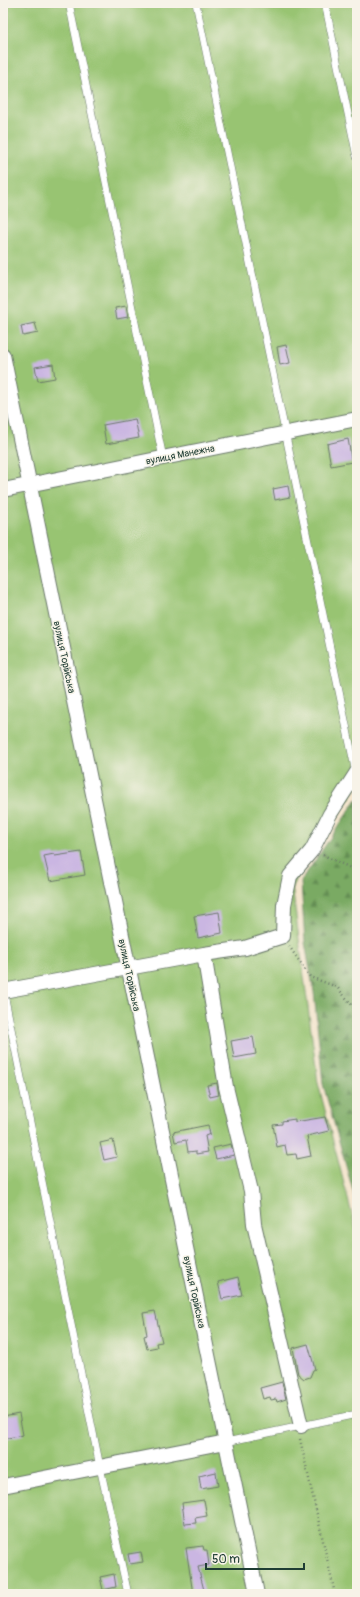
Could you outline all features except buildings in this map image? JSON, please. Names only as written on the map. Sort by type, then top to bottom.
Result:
[{"type":"street","name":"вулиця Торійська","points":[[3,355],[257,1594]]},
{"type":"street","name":"вулиця Манежна","points":[[3,490],[357,419]]},
{"type":"street","points":[[3,990],[245,948],[283,936],[284,905],[290,876],[312,850],[330,814],[356,773]]},
{"type":"street","points":[[204,954],[226,1087],[251,1191],[254,1224],[299,1427]]},
{"type":"street","points":[[3,1486],[226,1442]]},
{"type":"lane","points":[[69,3],[163,458]]},
{"type":"lane","points":[[196,3],[356,773]]},
{"type":"lane","points":[[326,3],[357,157]]},
{"type":"lane","points":[[3,990],[100,1467],[128,1594]]},
{"type":"lane","points":[[226,1442],[357,1414]]},
{"type":"path","points":[[312,850],[357,871]]},
{"type":"path","points":[[283,936],[310,977],[337,987],[357,1011]]},
{"type":"path","points":[[299,1427],[335,1594]]},
{"type":"green space","points":[[3,3],[357,3],[357,787],[292,886],[318,1083],[357,1234],[357,1594],[3,1594]]},
{"type":"green space","points":[[357,799],[357,1205],[323,1084],[314,992],[305,943],[301,881]]}]
